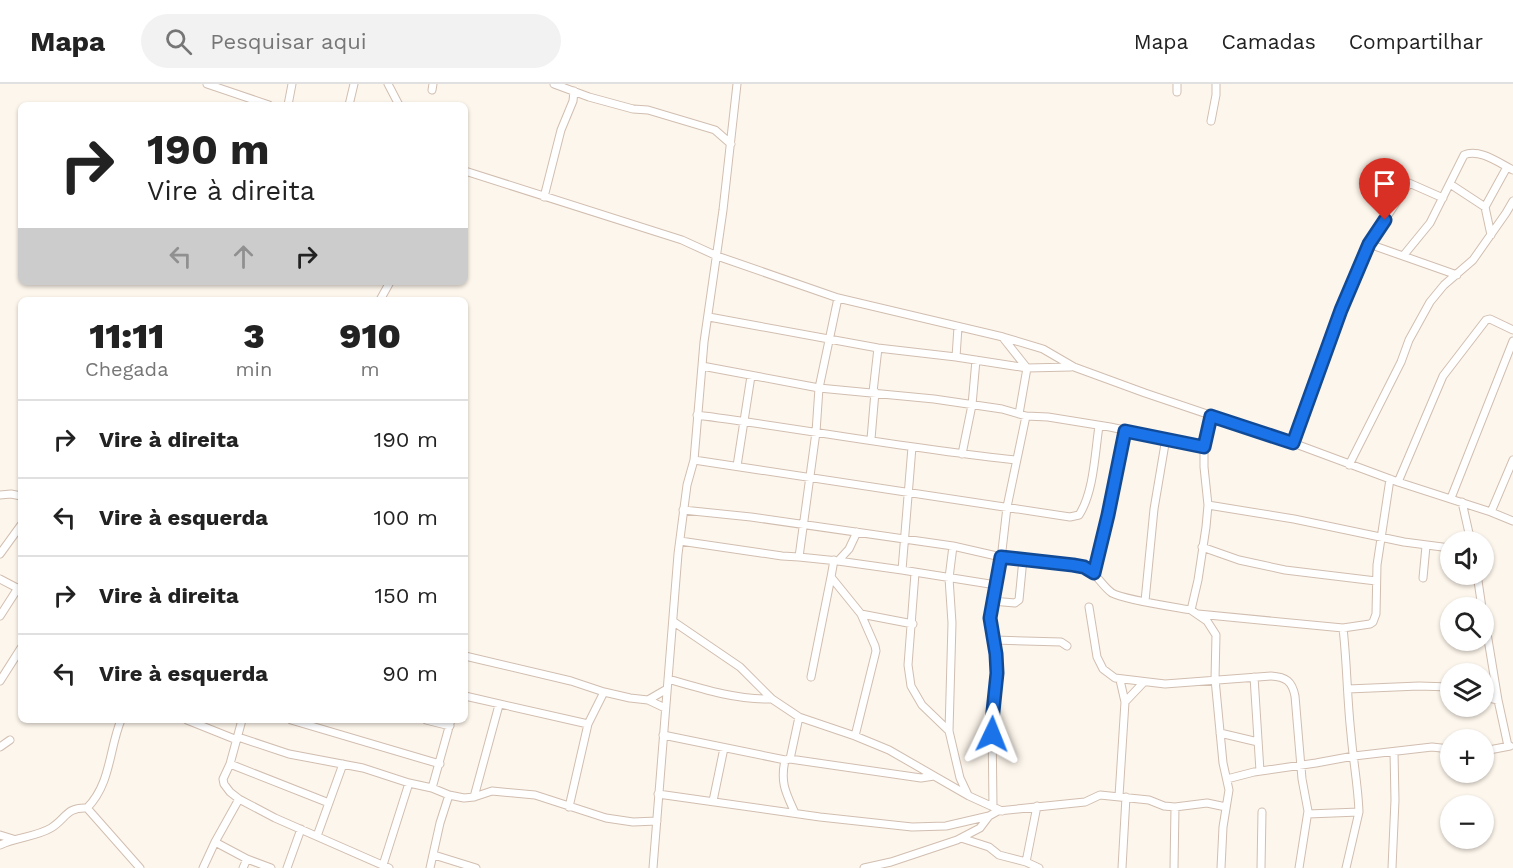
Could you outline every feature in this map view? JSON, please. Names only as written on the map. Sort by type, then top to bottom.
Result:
[{"type":"street","points":[[207,84],[260,102]]},
{"type":"street","points":[[289,102],[292,84]]},
{"type":"street","points":[[350,102],[354,84]]},
{"type":"street","points":[[388,84],[397,102]]},
{"type":"street","points":[[554,84],[633,109],[648,110],[715,130],[731,144]]},
{"type":"street","points":[[653,868],[683,510],[694,460],[702,366],[731,144],[736,84]]},
{"type":"street","points":[[1211,121],[1216,84]]},
{"type":"street","points":[[544,197],[561,130],[573,101],[574,91]]},
{"type":"street","points":[[1403,255],[1424,231],[1464,155],[1470,152],[1480,154],[1510,168],[1485,207]]},
{"type":"street","points":[[468,172],[682,240],[717,256],[838,298],[1003,337],[1042,349],[1074,367],[1513,521]]},
{"type":"street","points":[[1293,443],[1341,310],[1369,244],[1409,183],[1443,198]]},
{"type":"street","points":[[1450,184],[1485,207],[1491,235]]},
{"type":"street","points":[[1349,465],[1419,321],[1444,285],[1473,260],[1513,201]]},
{"type":"street","points":[[1369,244],[1457,275]]},
{"type":"street","points":[[799,557],[816,432],[819,388],[838,298]]},
{"type":"street","points":[[709,316],[878,348],[1027,368],[1074,367]]},
{"type":"street","points":[[1398,482],[1438,385],[1447,370],[1486,320],[1490,319],[1513,330]]},
{"type":"street","points":[[956,357],[958,327]]},
{"type":"street","points":[[993,807],[992,721],[997,673],[990,618],[1016,460],[1027,368],[1003,337]]},
{"type":"street","points":[[1451,498],[1513,341]]},
{"type":"street","points":[[871,439],[878,348]]},
{"type":"street","points":[[1042,349],[1042,366]]},
{"type":"street","points":[[962,454],[972,405],[975,360]]},
{"type":"street","points":[[702,366],[819,388],[874,392],[1048,417],[1204,447]]},
{"type":"street","points":[[737,466],[751,376]]},
{"type":"street","points":[[698,415],[1016,460]]},
{"type":"street","points":[[1195,612],[1208,505],[1204,447],[1211,416]]},
{"type":"street","points":[[694,460],[1070,517],[1079,515],[1083,510],[1093,473],[1099,426]]},
{"type":"street","points":[[1094,573],[1125,431]]},
{"type":"street","points":[[1145,601],[1154,509],[1166,438]]},
{"type":"street","points":[[902,570],[912,447]]},
{"type":"street","points":[[1491,512],[1513,460]]},
{"type":"street","points":[[683,510],[727,513],[953,546],[1001,557],[1084,567],[1094,573],[1116,595],[1195,612],[1343,628],[1370,624],[1376,614],[1376,581],[1390,479]]},
{"type":"street","points":[[0,495],[18,496]]},
{"type":"street","points":[[1462,502],[1469,531]]},
{"type":"street","points":[[1208,505],[1440,547]]},
{"type":"street","points":[[0,554],[18,529]]},
{"type":"street","points":[[811,676],[836,560],[849,549],[857,532]]},
{"type":"street","points":[[680,541],[760,554],[836,560],[996,585]]},
{"type":"street","points":[[953,546],[949,578],[952,623],[950,731],[960,778],[969,796]]},
{"type":"street","points":[[1423,578],[1426,546]]},
{"type":"street","points":[[1202,547],[1239,560],[1277,569],[1376,581]]},
{"type":"street","points":[[992,601],[1015,603],[1019,600],[1023,559]]},
{"type":"street","points":[[915,573],[913,624],[908,665],[911,686],[922,705],[950,731]]},
{"type":"street","points":[[831,577],[861,614],[876,651],[855,736]]},
{"type":"street","points":[[0,579],[18,588]]},
{"type":"street","points":[[0,616],[18,592]]},
{"type":"street","points":[[1089,607],[1099,662],[1108,674],[1120,680],[1176,684],[1254,677],[1282,677],[1289,680],[1293,685],[1308,814],[1299,868]]},
{"type":"street","points":[[1195,612],[1212,627],[1216,635],[1215,679],[1223,763],[1229,790],[1223,827],[1221,868]]},
{"type":"street","points":[[861,614],[913,624]]},
{"type":"street","points":[[674,622],[749,674],[772,699],[800,717],[855,736],[896,754],[969,796],[1002,811]]},
{"type":"street","points":[[1343,628],[1359,812],[1346,868]]},
{"type":"street","points":[[994,640],[1061,642],[1067,646]]},
{"type":"street","points":[[1490,651],[1498,700],[1511,746],[1494,749]]},
{"type":"street","points":[[0,681],[18,653]]},
{"type":"street","points":[[468,657],[571,681],[630,699],[648,700],[665,708]]},
{"type":"street","points":[[1254,677],[1260,771]]},
{"type":"street","points":[[668,679],[727,694],[754,699],[772,699]]},
{"type":"street","points":[[1120,680],[1125,702],[1122,868]]},
{"type":"street","points":[[1125,702],[1143,682]]},
{"type":"street","points":[[1348,689],[1440,687]]},
{"type":"street","points":[[648,700],[667,689]]},
{"type":"street","points":[[569,807],[588,724],[604,692]]},
{"type":"street","points":[[468,697],[588,724]]},
{"type":"street","points":[[1494,699],[1498,700]]},
{"type":"street","points":[[474,797],[499,705]]},
{"type":"street","points":[[795,813],[783,786],[782,772],[800,717]]},
{"type":"street","points":[[0,844],[49,830],[71,810],[87,808],[108,771],[113,743],[120,723]]},
{"type":"street","points":[[195,723],[237,739],[297,756],[371,770],[449,795],[474,797],[492,790],[524,793],[538,795],[613,820],[657,821]]},
{"type":"street","points":[[241,723],[224,779],[224,784],[238,799],[386,867],[409,783]]},
{"type":"street","points":[[301,723],[440,764]]},
{"type":"street","points":[[432,788],[451,723]]},
{"type":"street","points":[[1220,733],[1258,742]]},
{"type":"street","points":[[663,735],[787,760],[921,778],[934,776]]},
{"type":"street","points":[[0,747],[10,740]]},
{"type":"street","points":[[713,801],[724,748]]},
{"type":"street","points":[[1227,779],[1260,771],[1354,756],[1440,748]]},
{"type":"street","points":[[1392,868],[1395,800],[1394,752]]},
{"type":"street","points":[[230,764],[329,803]]},
{"type":"street","points":[[317,836],[343,764]]},
{"type":"street","points":[[658,794],[875,824],[925,828],[946,826],[1002,811],[1084,802],[1100,795],[1149,800],[1164,806],[1175,807],[1207,802],[1226,807]]},
{"type":"street","points":[[430,868],[449,795]]},
{"type":"street","points":[[203,868],[238,799]]},
{"type":"street","points":[[1026,862],[1037,806]]},
{"type":"street","points":[[1174,868],[1175,807]]},
{"type":"street","points":[[87,808],[140,868]]},
{"type":"street","points":[[1261,868],[1262,812]]},
{"type":"street","points":[[1308,814],[1359,812]]},
{"type":"street","points":[[864,868],[899,860],[961,838],[980,828],[989,816]]},
{"type":"street","points":[[286,868],[301,829]]},
{"type":"street","points":[[0,836],[13,839]]},
{"type":"street","points":[[961,838],[989,847],[999,855],[1036,867]]},
{"type":"street","points":[[215,842],[247,859],[271,868]]},
{"type":"street","points":[[434,855],[476,868]]},
{"type":"street","points":[[243,868],[247,859]]},
{"type":"route","points":[[992,734],[997,673],[990,618],[1001,557],[1073,565],[1084,567],[1094,573],[1125,431],[1189,442],[1204,447],[1211,416],[1293,443],[1341,310],[1369,244],[1385,220]]}]
